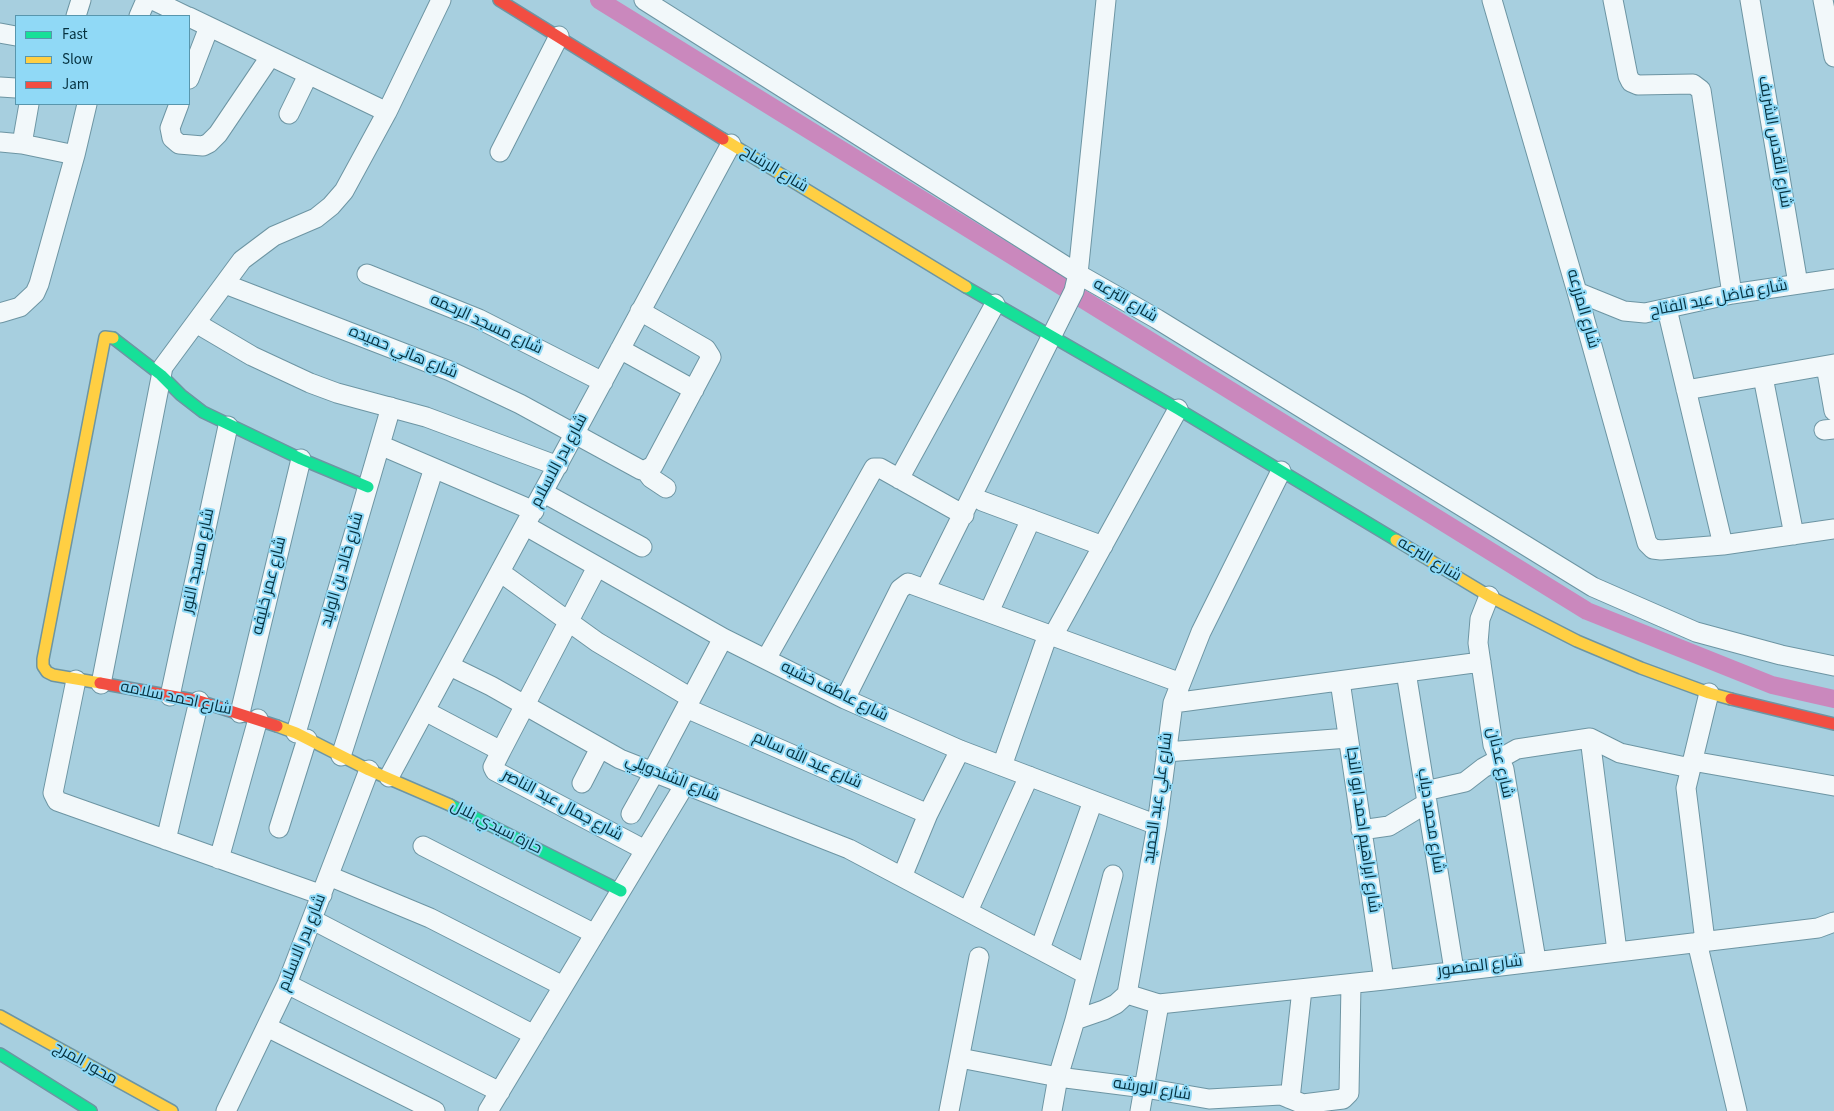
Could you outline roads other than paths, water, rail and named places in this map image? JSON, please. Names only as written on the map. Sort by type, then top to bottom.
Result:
[{"type":"street","points":[[76,15],[81,0]]},
{"type":"street","points":[[139,15],[146,0]]},
{"type":"street","points":[[153,0],[184,15]]},
{"type":"street","points":[[101,684],[161,375],[166,362],[242,260],[262,243],[316,218],[331,206],[344,191],[387,112],[441,0]]},
{"type":"street","name":"شارع الرشاح","points":[[499,0],[731,144],[1051,337]]},
{"type":"street","points":[[644,0],[1076,282]]},
{"type":"street","points":[[926,588],[1051,337],[1076,282],[1106,0]]},
{"type":"street","name":"شارع المزرعه","points":[[1492,0],[1577,292],[1647,543],[1657,550],[1723,545],[1834,529]]},
{"type":"street","points":[[1613,0],[1628,76],[1631,82],[1638,85],[1693,84],[1700,90],[1732,294]]},
{"type":"street","name":"شارع القدس الشريف","points":[[1750,0],[1798,284]]},
{"type":"street","points":[[1824,0],[1834,57]]},
{"type":"street","points":[[190,18],[387,112]]},
{"type":"street","points":[[190,76],[209,27]]},
{"type":"street","points":[[0,33],[15,36]]},
{"type":"street","points":[[500,152],[559,36]]},
{"type":"street","points":[[179,105],[170,128],[172,138],[179,144],[203,146],[209,143],[218,134],[270,57]]},
{"type":"street","points":[[289,114],[308,75]]},
{"type":"street","points":[[0,87],[15,88]]},
{"type":"street","points":[[22,144],[29,105]]},
{"type":"street","points":[[0,313],[20,307],[34,293],[75,155],[87,105]]},
{"type":"street","points":[[0,142],[22,144],[75,155]]},
{"type":"street","name":"شارع بدر الاسلام","points":[[389,777],[731,144]]},
{"type":"street","name":"شارع مسجد الرحمه","points":[[367,274],[479,319],[603,382]]},
{"type":"street","name":"شارع فاضل عبد الفتاح","points":[[1577,292],[1630,312],[1645,313],[1732,294],[1834,279]]},
{"type":"street","name":"شارع الترعه","points":[[1076,282],[1157,319],[1593,587],[1696,632],[1781,655],[1834,666]]},
{"type":"street","name":"شارع هاني حميده","points":[[225,284],[450,371],[576,432],[641,470],[645,470],[651,478],[666,488]]},
{"type":"street","points":[[899,479],[995,304]]},
{"type":"street","points":[[1667,309],[1723,545]]},
{"type":"street","points":[[640,312],[710,352],[709,362],[653,466],[645,470]]},
{"type":"street","points":[[196,323],[252,356],[310,383],[337,393],[426,417],[558,466]]},
{"type":"street","name":"شارع احمد سلامه","points":[[161,375],[110,336],[105,337],[43,659],[47,672],[76,680],[199,702],[240,713],[301,736],[370,770]]},
{"type":"street","name":"شارع الترعه","points":[[1051,337],[1178,408],[1489,596],[1576,641],[1709,693],[1834,724]]},
{"type":"street","points":[[620,349],[694,390]]},
{"type":"street","points":[[1686,390],[1830,365],[1834,411]]},
{"type":"street","points":[[161,375],[191,404],[228,426],[301,460],[368,488]]},
{"type":"street","points":[[1763,376],[1794,535]]},
{"type":"street","name":"شارع خالد بن الوليد","points":[[279,828],[301,736],[391,407]]},
{"type":"street","points":[[1002,766],[1051,635],[1103,546],[1178,408]]},
{"type":"street","name":"شارع مسجد النور","points":[[170,696],[228,426]]},
{"type":"street","name":"شارع عاطف خشبه","points":[[380,445],[434,468],[530,518],[598,567],[723,638],[845,699],[960,750],[1157,825]]},
{"type":"street","name":"شارع عمر خليفه","points":[[240,713],[301,460]]},
{"type":"street","points":[[341,756],[434,468]]},
{"type":"street","points":[[766,659],[874,468],[880,468],[964,514]]},
{"type":"street","name":"شارع علي عبد الحميد","points":[[1127,994],[1157,825],[1173,703],[1201,632],[1282,471]]},
{"type":"street","points":[[544,493],[642,547]]},
{"type":"street","points":[[982,501],[1103,546]]},
{"type":"street","points":[[989,612],[1031,519]]},
{"type":"street","points":[[501,751],[598,567]]},
{"type":"street","name":"شارع عبد الله سالم","points":[[500,572],[597,642],[689,703],[928,814]]},
{"type":"street","points":[[845,699],[902,586],[908,583],[1181,683]]},
{"type":"street","name":"شارع عدنان","points":[[1489,596],[1478,630],[1481,662],[1493,745],[1504,769],[1536,960]]},
{"type":"street","points":[[631,814],[723,638]]},
{"type":"street","points":[[1173,703],[1481,662]]},
{"type":"street","name":"شارع الشندويلي","points":[[450,666],[491,686],[600,748],[684,786],[821,837],[1040,948],[1086,974]]},
{"type":"street","name":"شارع محمد دياب","points":[[1406,672],[1454,970]]},
{"type":"street","points":[[76,680],[53,793],[54,797],[61,803],[322,895]]},
{"type":"street","name":"شارع ابراهيم احمد ابو النجا","points":[[1340,681],[1384,980]]},
{"type":"street","points":[[1709,693],[1691,765],[1687,799],[1701,941],[1737,1111]]},
{"type":"street","points":[[166,840],[199,702]]},
{"type":"street","name":"شارع جمال عبد الناصر","points":[[425,711],[501,751],[493,767],[495,771],[646,850]]},
{"type":"street","points":[[219,859],[258,719]]},
{"type":"street","points":[[1166,752],[1348,738]]},
{"type":"street","points":[[1590,738],[1617,951]]},
{"type":"street","points":[[1361,830],[1390,826],[1426,797],[1465,782],[1517,749],[1590,738],[1620,753],[1834,786]]},
{"type":"street","points":[[582,783],[600,748]]},
{"type":"street","points":[[902,877],[928,814],[960,750]]},
{"type":"street","name":"شارع بدر الاسلام","points":[[226,1111],[287,984],[370,770]]},
{"type":"street","name":"حارة سيدي بلال","points":[[370,770],[437,798],[621,891]]},
{"type":"street","points":[[968,911],[1029,776]]},
{"type":"street","points":[[488,1111],[684,786]]},
{"type":"street","points":[[1040,948],[1093,801]]},
{"type":"street","points":[[423,846],[595,934]]},
{"type":"street","points":[[1052,1111],[1058,1077],[1113,875]]},
{"type":"street","points":[[329,876],[430,918],[563,986]]},
{"type":"street","points":[[313,920],[534,1034]]},
{"type":"street","name":"شارع المنصور","points":[[1127,994],[1159,1004],[1351,984],[1536,960],[1818,928],[1834,922]]},
{"type":"street","points":[[950,1111],[979,958]]},
{"type":"street","points":[[287,984],[500,1092]]},
{"type":"street","name":"شارع الورشه","points":[[960,1058],[1058,1077],[1145,1088],[1208,1105],[1278,1095],[1287,1102],[1303,1104],[1343,1099],[1349,1093],[1351,984]]},
{"type":"street","points":[[1287,1102],[1302,989]]},
{"type":"street","points":[[1075,1020],[1104,1010],[1116,1004],[1127,994]]},
{"type":"street","points":[[1140,1111],[1159,1004]]},
{"type":"street","name":"محور المرج","points":[[0,1016],[172,1111]]},
{"type":"street","points":[[268,1027],[435,1111]]},
{"type":"street","points":[[0,1054],[91,1111]]},
{"type":"waterway","points":[[599,0],[1587,611],[1772,685],[1834,699]]}]
